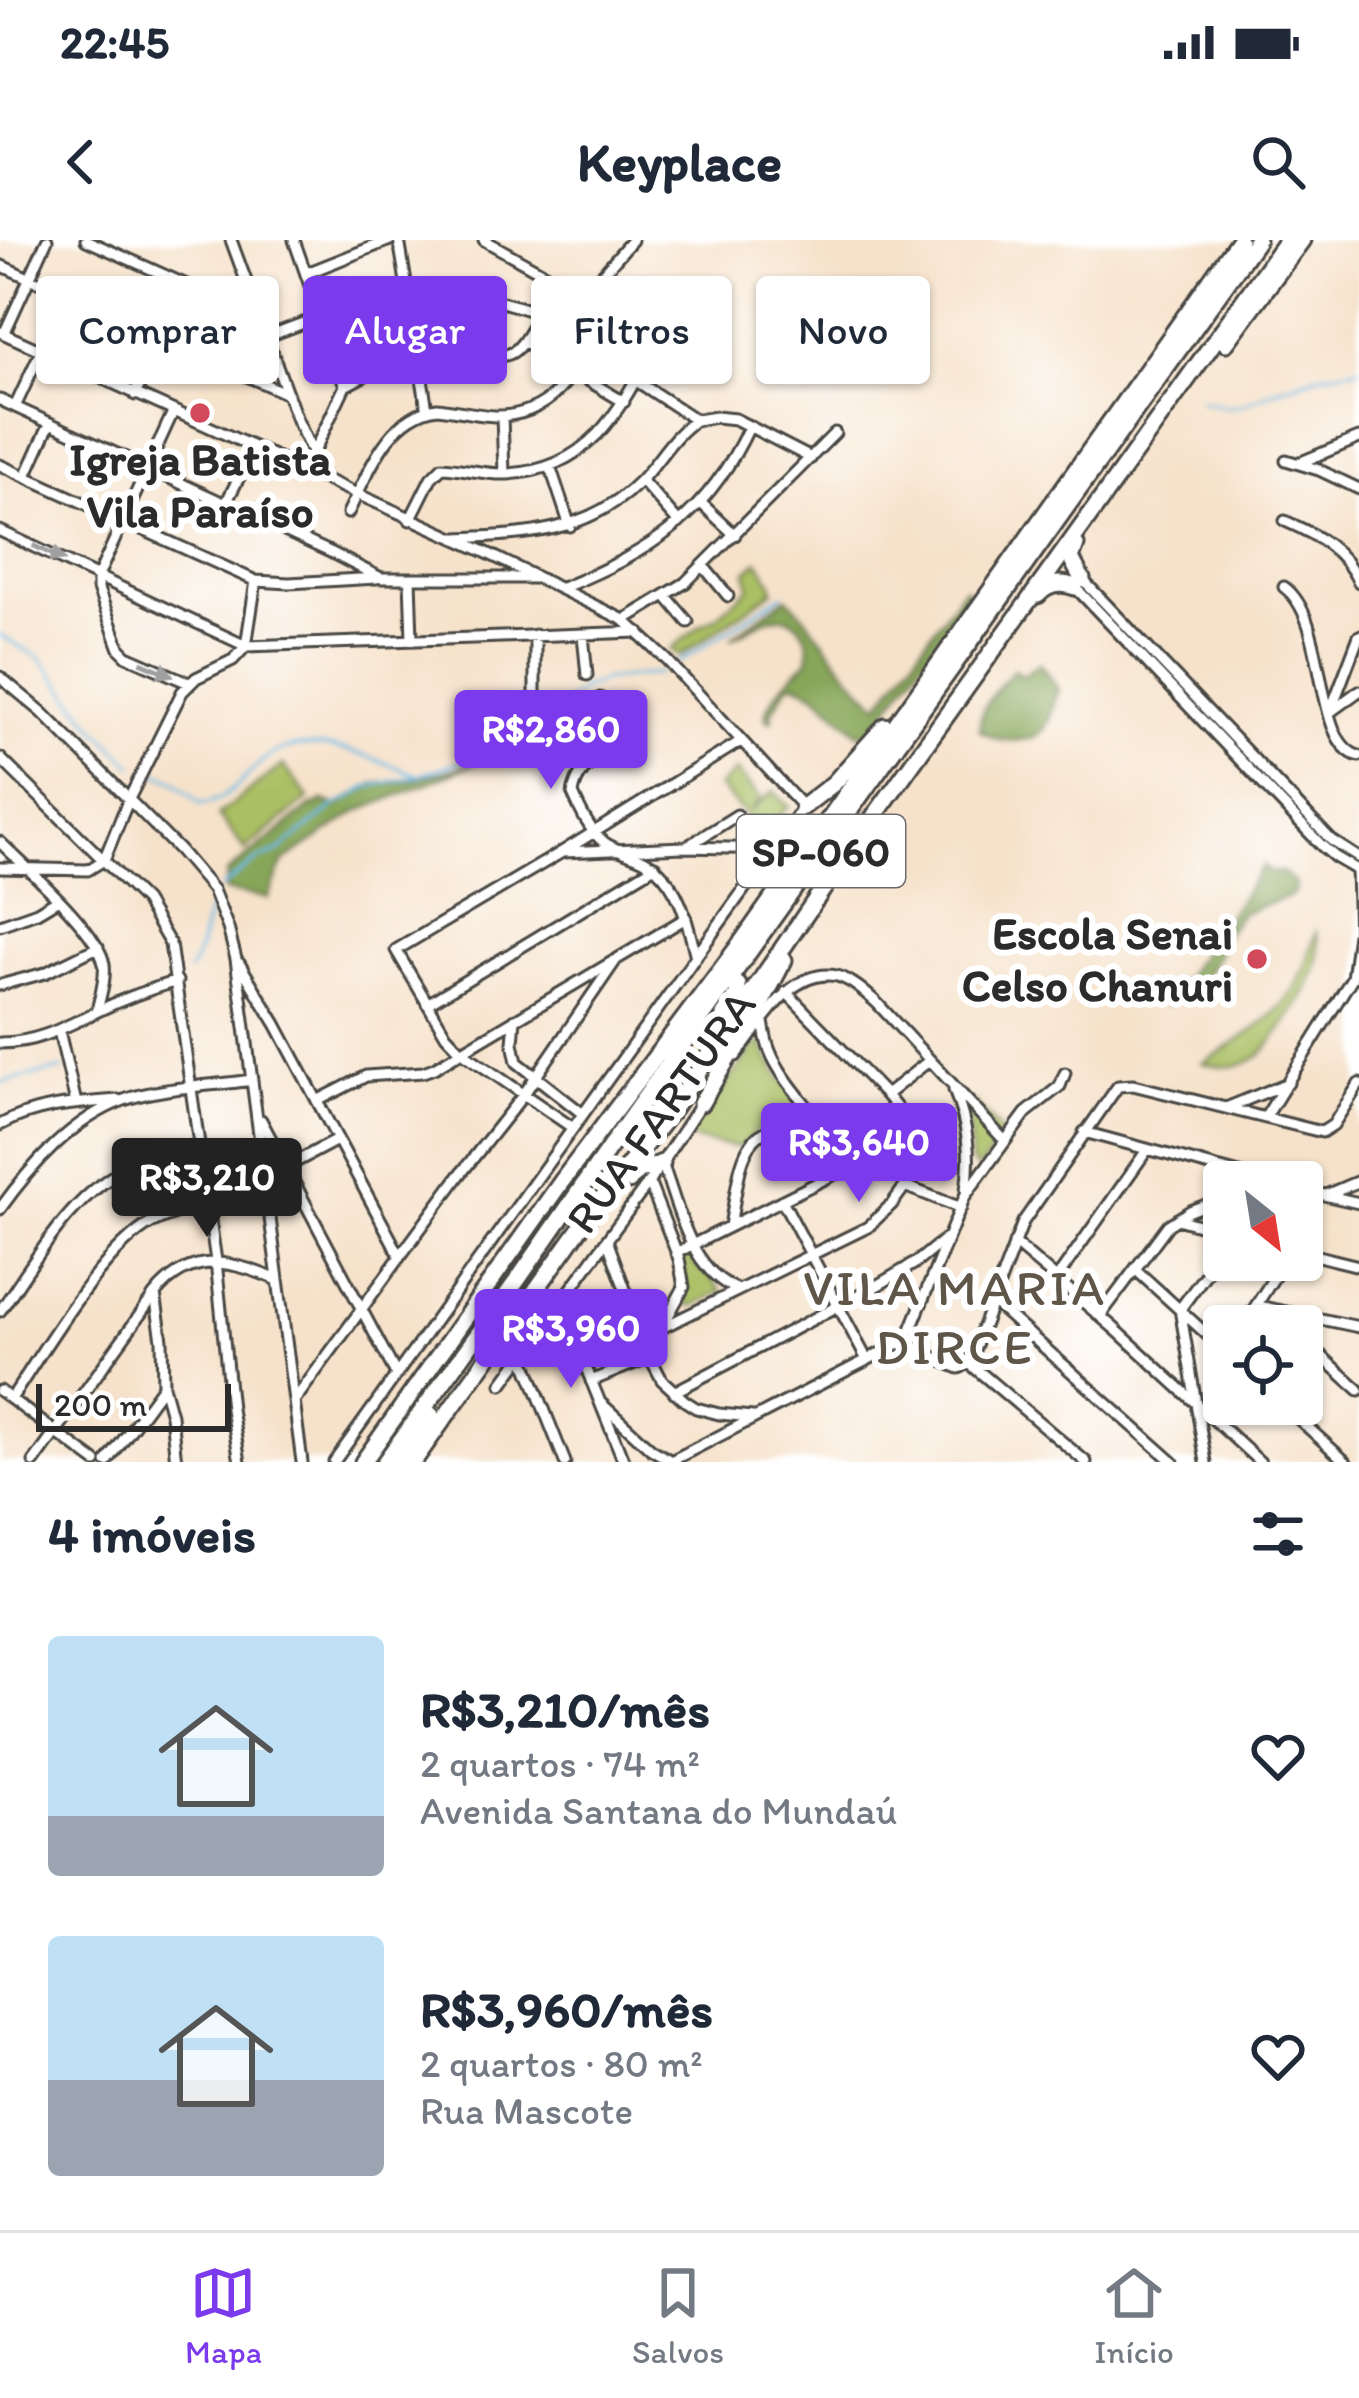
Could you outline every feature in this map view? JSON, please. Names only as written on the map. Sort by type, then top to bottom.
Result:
[{"type":"highway","name":"SP-060","points":[[385,1462],[1256,240]]},
{"type":"highway","name":"SP-060","points":[[398,1462],[1269,240]]},
{"type":"highway","name":"SP-060","points":[[838,867],[1287,240]]},
{"type":"highway","points":[[1190,377],[1214,360],[1303,240]]},
{"type":"highway","name":"SP-060","points":[[363,1462],[464,1321],[504,1249],[562,1181],[741,943],[1234,245]]},
{"type":"highway","points":[[1002,639],[1044,588],[1079,583],[1072,550],[1101,510],[1109,490]]},
{"type":"highway","points":[[803,807],[834,783],[877,733],[910,704]]},
{"type":"highway","points":[[649,1167],[670,1113],[838,867]]},
{"type":"highway","points":[[701,1103],[789,949],[831,887],[838,867]]},
{"type":"highway","points":[[649,1167],[641,1143],[737,996],[738,985]]},
{"type":"highway","points":[[413,1462],[577,1234],[637,1170],[649,1167]]},
{"type":"street","points":[[36,349],[2,333],[47,240]]},
{"type":"street","points":[[86,240],[166,276]]},
{"type":"street","points":[[230,240],[243,276]]},
{"type":"street","points":[[294,240],[308,276]]},
{"type":"street","points":[[307,273],[390,240]]},
{"type":"street","points":[[399,240],[404,276]]},
{"type":"street","points":[[484,240],[547,276]]},
{"type":"street","points":[[599,276],[628,241]]},
{"type":"street","points":[[0,265],[36,281]]},
{"type":"street","points":[[507,355],[524,342],[531,328]]},
{"type":"street","points":[[524,342],[531,346]]},
{"type":"street","points":[[15,406],[36,360]]},
{"type":"street","points":[[279,372],[324,478]]},
{"type":"street","points":[[111,384],[624,620],[803,807],[334,1462]]},
{"type":"street","points":[[135,395],[140,384]]},
{"type":"street","points":[[264,384],[287,394]]},
{"type":"street","points":[[312,456],[349,384]]},
{"type":"street","points":[[423,384],[427,410]]},
{"type":"street","points":[[348,513],[400,425],[437,408],[502,416],[532,409],[565,384]]},
{"type":"street","points":[[593,384],[624,402]]},
{"type":"street","points":[[410,520],[436,470],[451,467],[504,474],[550,466],[590,442],[608,424],[633,384]]},
{"type":"street","points":[[641,384],[696,420]]},
{"type":"street","points":[[0,400],[381,578]]},
{"type":"street","points":[[173,412],[98,576],[98,589],[120,649],[189,683]]},
{"type":"street","points":[[502,416],[504,474]]},
{"type":"street","points":[[452,538],[509,536],[570,526],[641,480],[696,420],[726,417],[811,458]]},
{"type":"street","points":[[26,476],[50,422]]},
{"type":"street","points":[[562,588],[636,555],[679,523],[726,470],[749,427]]},
{"type":"street","points":[[624,620],[704,567],[835,433]]},
{"type":"street","points":[[1299,463],[1359,438]]},
{"type":"street","points":[[290,464],[306,443]]},
{"type":"street","points":[[226,503],[254,448]]},
{"type":"street","points":[[1316,456],[1319,470]]},
{"type":"street","points":[[1286,460],[1359,489]]},
{"type":"street","points":[[0,465],[256,581],[539,578]]},
{"type":"street","points":[[550,466],[570,526]]},
{"type":"street","points":[[641,480],[679,523]]},
{"type":"street","points":[[700,503],[735,535]]},
{"type":"street","points":[[1286,521],[1336,549],[1359,582]]},
{"type":"street","points":[[0,531],[246,646],[639,632]]},
{"type":"street","points":[[488,554],[509,536]]},
{"type":"street","points":[[482,578],[492,573],[488,554]]},
{"type":"street","points":[[704,567],[728,596]]},
{"type":"street","points":[[580,597],[581,586],[590,577]]},
{"type":"street","points":[[410,579],[412,638]]},
{"type":"street","points":[[0,868],[88,870],[104,860],[182,692],[189,683],[228,664],[246,646],[256,581]]},
{"type":"street","points":[[1079,583],[1322,846],[1358,866],[1356,972],[1265,1118]]},
{"type":"street","points":[[1284,587],[1304,609],[1337,739],[1359,756]]},
{"type":"street","points":[[666,596],[688,622]]},
{"type":"street","points":[[588,634],[603,625],[602,607]]},
{"type":"street","points":[[586,675],[588,634]]},
{"type":"street","points":[[535,635],[535,699],[539,702]]},
{"type":"street","points":[[1330,712],[1359,636]]},
{"type":"street","points":[[0,677],[42,712],[179,850],[213,890],[229,928],[302,1462]]},
{"type":"street","points":[[1322,683],[1356,693]]},
{"type":"street","points":[[1330,712],[1356,693]]},
{"type":"street","points":[[600,698],[619,737],[585,766],[574,786],[578,805],[605,843],[655,866],[670,883],[696,957]]},
{"type":"street","points":[[573,1128],[462,1052],[446,1035],[396,950],[741,741]]},
{"type":"street","points":[[0,758],[145,901],[170,944],[240,1462]]},
{"type":"street","points":[[686,847],[736,815]]},
{"type":"street","points":[[0,842],[91,934],[104,959],[97,1011]]},
{"type":"street","points":[[562,852],[773,849]]},
{"type":"street","points":[[427,1004],[655,866]]},
{"type":"street","points":[[0,925],[58,901]]},
{"type":"street","points":[[317,1101],[366,1076],[423,1072],[686,918]]},
{"type":"street","points":[[0,985],[45,973],[98,947]]},
{"type":"street","points":[[236,958],[400,1256]]},
{"type":"street","points":[[296,1400],[524,1094],[616,960]]},
{"type":"street","points":[[643,1337],[877,1220],[904,1186],[910,1147],[899,1112],[786,992],[816,977],[845,980],[877,1003],[1005,1141]]},
{"type":"street","points":[[0,1043],[59,1031],[177,981]]},
{"type":"street","name":"RUA FARTURA","points":[[502,1384],[608,1240],[649,1167],[786,992]]},
{"type":"street","points":[[242,1002],[259,996]]},
{"type":"street","points":[[515,1019],[514,1054],[522,1068],[583,1114]]},
{"type":"street","points":[[676,1253],[847,1167],[851,1159],[850,1151],[776,1064],[763,1022]]},
{"type":"street","points":[[59,1031],[80,1103],[91,1119]]},
{"type":"street","points":[[886,1095],[930,1060]]},
{"type":"street","points":[[965,1196],[1026,1113],[1060,1086],[1065,1073]]},
{"type":"street","points":[[0,1125],[32,1111],[252,1080]]},
{"type":"street","points":[[1226,1108],[1288,1083]]},
{"type":"street","points":[[905,1346],[965,1196],[970,1149],[952,1084]]},
{"type":"street","points":[[598,1400],[670,1462],[867,1360],[905,1346],[959,1368],[969,1363],[1028,1213],[1113,1091],[1133,1085],[1322,1132],[1328,1131],[1359,1084]]},
{"type":"street","points":[[0,1209],[43,1156],[123,1100]]},
{"type":"street","points":[[257,1112],[396,1374]]},
{"type":"street","points":[[798,1124],[814,1112]]},
{"type":"street","points":[[843,1145],[899,1112]]},
{"type":"street","points":[[730,1226],[743,1154],[749,1145],[769,1129],[798,1124],[829,1129]]},
{"type":"street","points":[[1084,1132],[1203,1166]]},
{"type":"street","points":[[263,1169],[286,1167],[337,1140]]},
{"type":"street","points":[[0,1311],[88,1195],[130,1166],[200,1147]]},
{"type":"street","points":[[1057,1278],[1147,1150]]},
{"type":"street","points":[[649,1167],[716,1278],[738,1290]]},
{"type":"street","points":[[649,1167],[684,1287],[661,1328]]},
{"type":"street","points":[[1325,1196],[1355,1183]]},
{"type":"street","points":[[1346,1200],[1355,1183]]},
{"type":"street","points":[[904,1186],[961,1208]]},
{"type":"street","points":[[1325,1196],[1359,1203]]},
{"type":"street","points":[[782,1200],[867,1360]]},
{"type":"street","points":[[11,1399],[117,1250],[153,1222],[207,1206]]},
{"type":"street","points":[[1100,1316],[1174,1219],[1203,1207]]},
{"type":"street","points":[[1174,1219],[1203,1227]]},
{"type":"street","points":[[674,1392],[917,1262],[948,1238]]},
{"type":"street","points":[[608,1240],[662,1379],[696,1408],[755,1417]]},
{"type":"street","points":[[1014,1243],[1260,1462]]},
{"type":"street","points":[[34,1462],[155,1294],[177,1274],[215,1256],[278,1280]]},
{"type":"street","points":[[1323,1257],[1359,1266]]},
{"type":"street","points":[[917,1262],[933,1274]]},
{"type":"street","points":[[1135,1269],[1203,1330]]},
{"type":"street","points":[[1203,1278],[1180,1309],[1206,1462]]},
{"type":"street","points":[[155,1294],[176,1462]]},
{"type":"street","points":[[676,1302],[683,1318]]},
{"type":"street","points":[[993,1302],[1172,1462]]},
{"type":"street","points":[[560,1303],[624,1462]]},
{"type":"street","points":[[1325,1318],[1359,1327]]},
{"type":"street","points":[[523,1356],[565,1462]]},
{"type":"street","points":[[592,1381],[650,1357]]},
{"type":"street","points":[[1323,1357],[1357,1387]]},
{"type":"street","points":[[969,1363],[1086,1462]]},
{"type":"street","points":[[107,1462],[163,1386]]},
{"type":"street","points":[[0,1391],[96,1462]]},
{"type":"street","points":[[724,1415],[725,1432]]},
{"type":"street","points":[[1305,1425],[1346,1462]]},
{"type":"green space","points":[[758,561],[774,590],[680,656],[671,649],[750,587],[746,572]]},
{"type":"green space","points":[[967,588],[969,594],[880,720],[860,734],[814,692],[793,683],[771,712],[770,721],[766,717],[776,694],[808,660],[807,640],[796,623],[771,618],[731,638],[787,597],[854,680],[880,704]]},
{"type":"green space","points":[[1039,663],[1058,688],[1040,733],[1009,740],[980,730],[986,704],[1014,669],[1022,676]]},
{"type":"green space","points":[[474,764],[357,812],[284,861],[268,898],[225,891],[227,873],[310,807],[324,801],[336,806],[373,784],[412,780]]},
{"type":"green space","points":[[283,765],[309,798],[245,850],[218,815]]},
{"type":"green space","points":[[736,771],[761,799],[750,811],[774,791],[789,807],[761,832],[719,787]]},
{"type":"green space","points":[[1263,866],[1268,872],[1283,873],[1296,885],[1293,895],[1241,913],[1205,976],[1164,1007]]},
{"type":"green space","points":[[1316,932],[1318,957],[1310,983],[1268,1047],[1238,1065],[1203,1063],[1254,1030],[1287,1000],[1302,975]]},
{"type":"green space","points":[[760,1040],[806,1113],[769,1123],[740,1148],[685,1138]]},
{"type":"green space","points":[[974,1102],[1003,1134],[979,1170],[971,1163],[968,1113]]},
{"type":"green space","points":[[691,1251],[695,1266],[722,1291],[693,1306],[685,1304],[683,1255]]},
{"type":"waterway","points":[[1200,400],[1241,405],[1322,374],[1359,368]]},
{"type":"waterway","points":[[679,662],[783,594]]},
{"type":"waterway","points":[[0,635],[40,658],[133,766]]},
{"type":"waterway","points":[[150,770],[174,780],[201,804],[226,795],[277,752],[296,747],[338,749],[419,776],[515,741],[585,687],[660,673]]},
{"type":"waterway","points":[[221,888],[367,787],[418,776]]},
{"type":"waterway","points":[[189,971],[212,904]]},
{"type":"waterway","points":[[0,1083],[63,1069]]},
{"type":"place","name":"Igreja Batista Vila Paraíso","points":[[200,413]]},
{"type":"place","name":"Escola Senai Celso Chanuri","points":[[1257,959]]},
{"type":"district","name":"VILA MARIA DIRCE","points":[[955,1316]]}]
